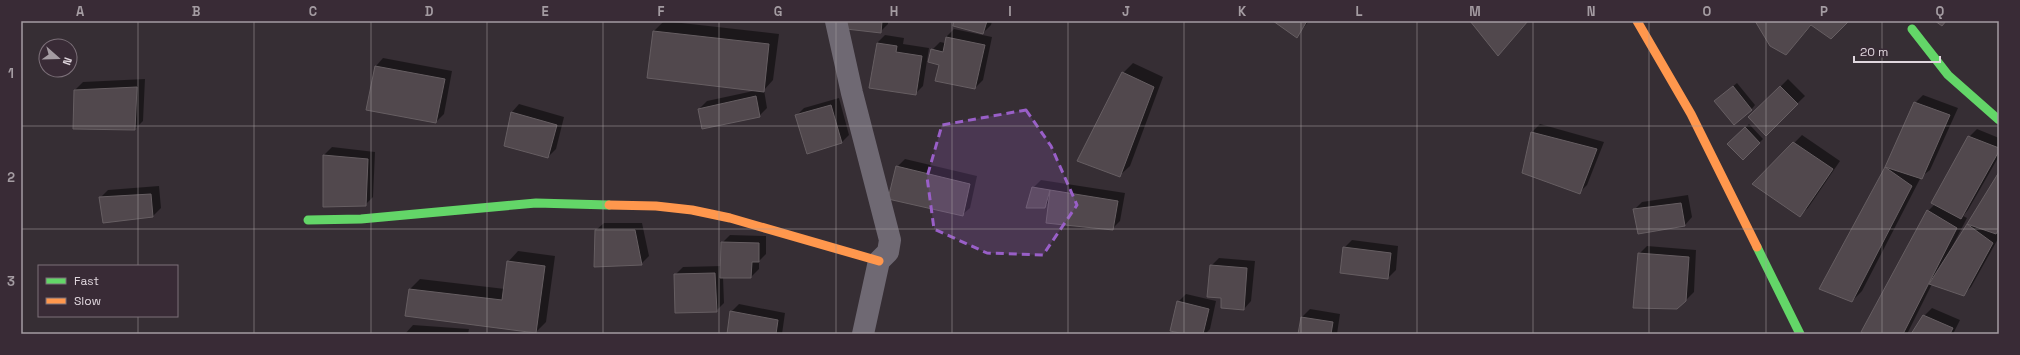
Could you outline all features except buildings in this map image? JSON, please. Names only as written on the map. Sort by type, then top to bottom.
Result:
[{"type":"street","points":[[836,21],[852,93],[890,240],[888,252],[880,261],[863,334]]},
{"type":"street","points":[[1637,21],[1691,114],[1800,334]]},
{"type":"street","points":[[1912,29],[1948,75],[1999,120]]},
{"type":"street","points":[[308,220],[361,219],[536,203],[656,206],[692,210],[730,218],[880,261]]},
{"type":"highlighted area","points":[[1026,110],[1051,146],[1077,205],[1043,255],[987,253],[934,229],[927,177],[942,125]]},
{"type":"traffic: fast","points":[[1912,29],[1948,75],[1999,120]]},
{"type":"traffic: fast","points":[[308,220],[361,219],[536,203],[609,205]]},
{"type":"traffic: fast","points":[[1757,247],[1800,334]]},
{"type":"traffic: slow","points":[[1637,21],[1691,114],[1757,247]]},
{"type":"traffic: slow","points":[[609,205],[656,206],[692,210],[730,218],[879,261]]}]
